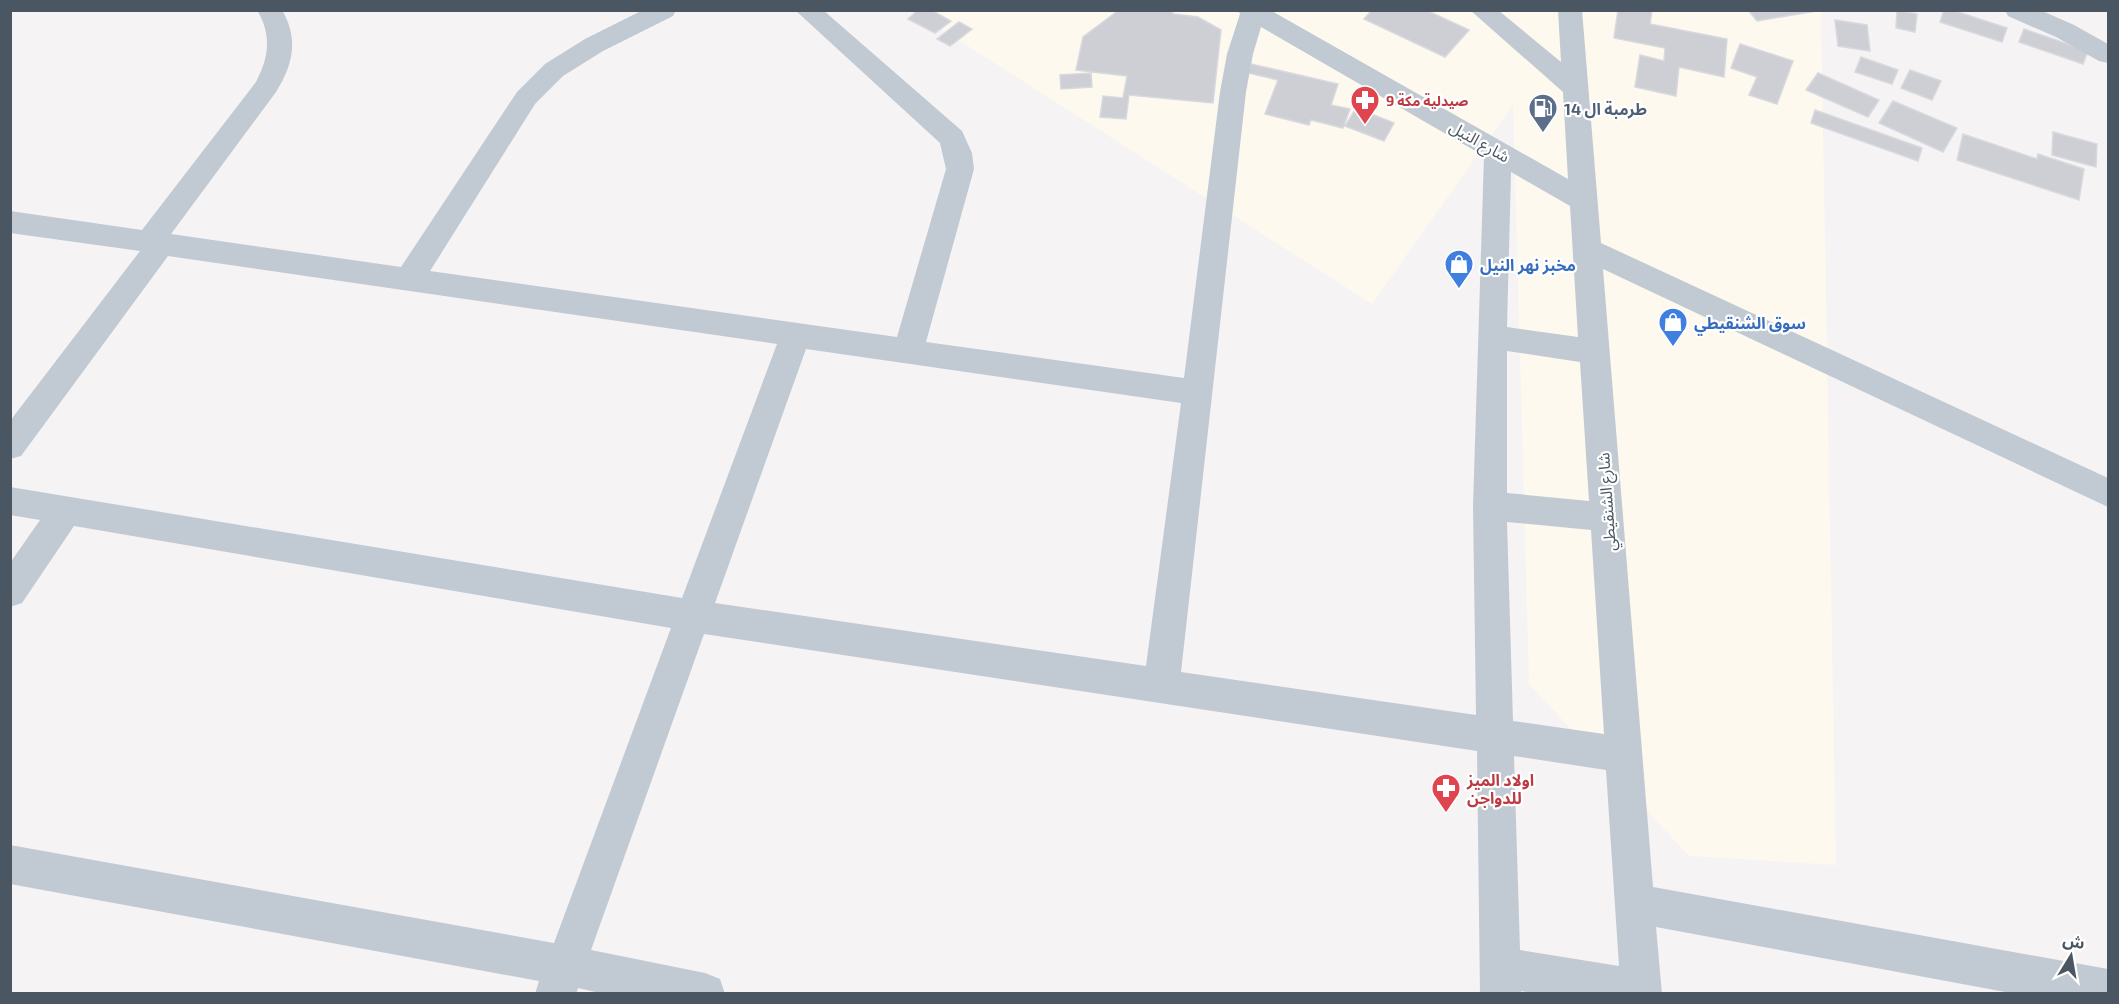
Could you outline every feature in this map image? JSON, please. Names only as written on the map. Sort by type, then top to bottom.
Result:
[{"type":"street","points":[[10,446],[267,86],[280,62],[282,40],[275,19],[269,10]]},
{"type":"street","points":[[409,279],[526,98],[554,70],[594,45],[664,10]]},
{"type":"street","points":[[807,10],[952,138],[958,153],[960,169],[908,351]]},
{"type":"street","points":[[1482,10],[1576,89]]},
{"type":"street","name":"شارع الشنقيطي","points":[[1570,10],[1641,992]]},
{"type":"street","points":[[2017,10],[2065,31],[2109,55]]},
{"type":"street","points":[[1161,686],[1235,81],[1252,11]]},
{"type":"street","name":"شارع النيل","points":[[1252,11],[1584,201]]},
{"type":"street","points":[[1498,152],[1492,337],[1490,506],[1501,980],[1641,992]]},
{"type":"street","points":[[10,222],[1198,393]]},
{"type":"street","points":[[1587,249],[2109,493]]},
{"type":"street","points":[[560,979],[796,335]]},
{"type":"street","points":[[1492,337],[1595,352]]},
{"type":"street","points":[[10,501],[694,616],[1624,755]]},
{"type":"street","points":[[1490,506],[1607,517]]},
{"type":"street","points":[[10,592],[67,509]]},
{"type":"street","points":[[10,864],[560,979],[705,993]]},
{"type":"street","points":[[1634,903],[2109,990]]},
{"type":"shaded area","name":"سوق الشنقيطي","points":[[913,11],[1821,11],[1836,865],[1689,856],[1529,684],[1513,105],[1372,304]]},
{"type":"building","points":[[918,10],[931,10],[951,21],[935,33],[908,19]]},
{"type":"building","points":[[1119,10],[1168,10],[1174,14],[1198,17],[1221,30],[1213,103],[1129,95],[1126,119],[1100,117],[1103,96],[1123,98],[1127,76],[1076,70],[1083,37]]},
{"type":"building","points":[[1372,10],[1426,10],[1469,30],[1445,57],[1364,19]]},
{"type":"building","points":[[1618,10],[1652,10],[1650,24],[1727,39],[1724,77],[1679,67],[1676,96],[1635,87],[1640,55],[1664,61],[1665,48],[1614,38]]},
{"type":"building","points":[[1748,10],[1822,10],[1757,21]]},
{"type":"building","points":[[1897,10],[1917,14],[1915,32],[1896,28]]},
{"type":"building","points":[[1944,10],[1952,10],[2007,28],[2002,42],[1940,22]]},
{"type":"building","points":[[1835,20],[1867,25],[1870,51],[1838,46]]},
{"type":"building","points":[[959,22],[972,29],[950,46],[937,39]]},
{"type":"building","points":[[2024,29],[2088,51],[2083,64],[2019,42]]},
{"type":"building","points":[[1740,44],[1793,61],[1777,104],[1749,95],[1757,77],[1731,68]]},
{"type":"building","points":[[1861,57],[1898,70],[1892,84],[1855,72]]},
{"type":"building","points":[[1251,64],[1338,84],[1331,105],[1350,109],[1343,128],[1311,120],[1309,125],[1265,114],[1278,80],[1248,73]]},
{"type":"building","points":[[1910,70],[1941,81],[1932,100],[1901,88]]},
{"type":"building","points":[[1091,73],[1092,87],[1061,89],[1060,75]]},
{"type":"building","points":[[1818,73],[1879,100],[1868,117],[1806,90]]},
{"type":"building","points":[[1893,101],[1957,128],[1943,152],[1879,123]]},
{"type":"building","points":[[1356,108],[1394,123],[1384,141],[1345,126]]},
{"type":"building","points":[[1815,110],[1922,148],[1918,161],[1811,123]]},
{"type":"building","points":[[2053,132],[2097,144],[2096,167],[2052,155]]},
{"type":"building","points":[[1963,134],[2037,159],[2038,154],[2084,169],[2079,200],[1957,160]]},
{"type":"place","name":"صيدلية مكة 9","points":[[1365,126]]},
{"type":"place","name":"طرمبة ال 14","points":[[1543,134]]},
{"type":"place","name":"مخبز نهر النيل","points":[[1459,290]]},
{"type":"place","name":"سوق الشنقيطي","points":[[1673,348]]},
{"type":"place","name":"اولاد الميز للدواجن","points":[[1446,814]]}]
